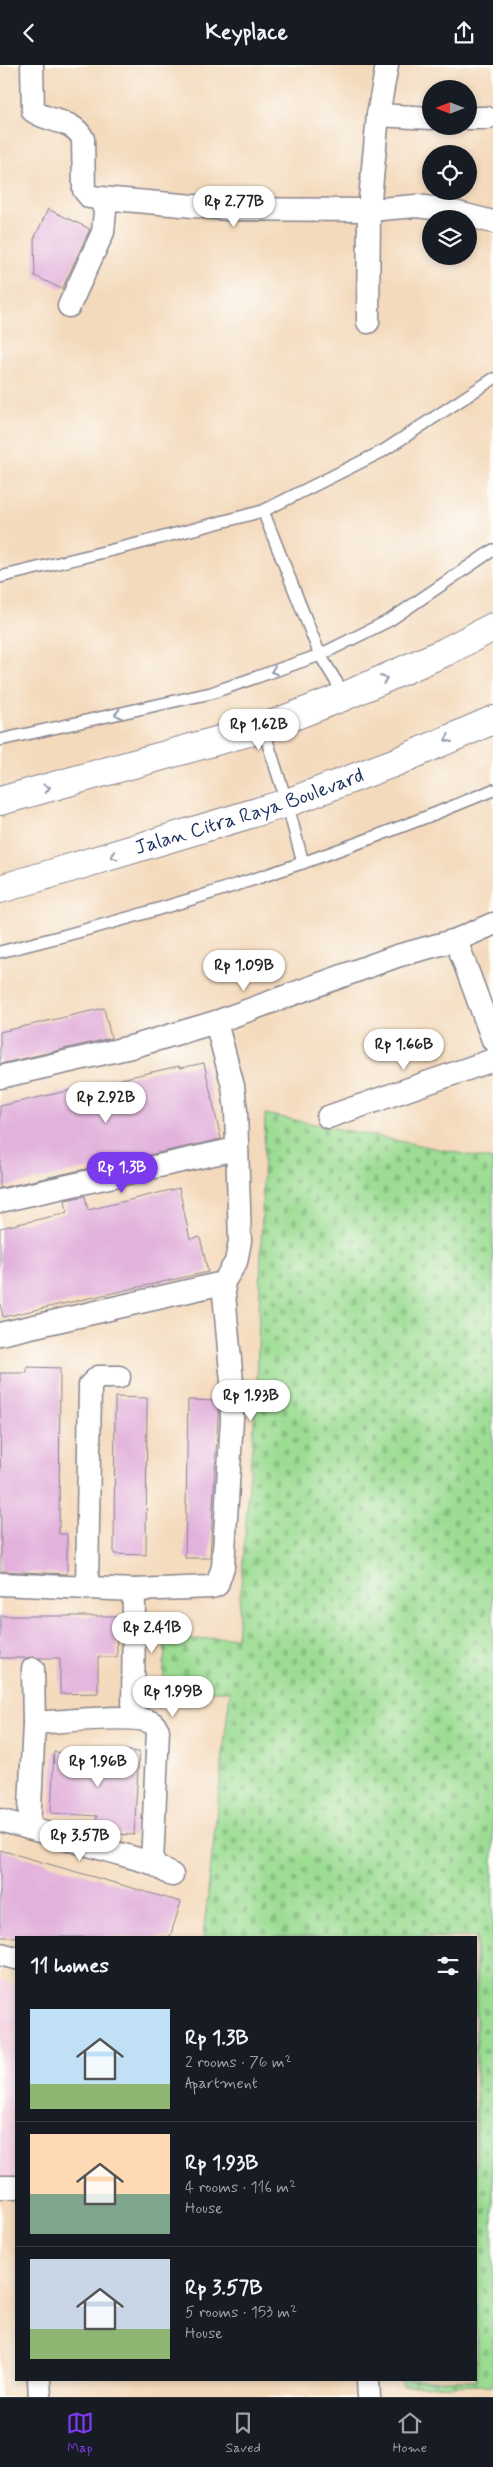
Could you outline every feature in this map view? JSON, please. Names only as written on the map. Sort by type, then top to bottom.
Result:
[{"type":"main road","points":[[1,795],[263,728],[344,696],[445,652],[493,627]]},
{"type":"main road","name":"Jalan Citra Raya Boulevard","points":[[0,889],[287,803],[396,762],[493,720]]},
{"type":"street","points":[[32,65],[33,111],[46,118],[69,124],[79,132],[83,139],[84,190],[90,197],[228,209],[369,211],[424,207],[442,209],[493,223]]},
{"type":"street","points":[[368,322],[369,211],[378,115],[387,65]]},
{"type":"street","points":[[378,115],[422,117]]},
{"type":"street","points":[[69,306],[103,232],[105,211],[101,199]]},
{"type":"street","points":[[0,1077],[131,1047],[216,1022],[397,956],[456,939],[493,924]]},
{"type":"street","points":[[456,939],[493,1040]]},
{"type":"street","points":[[0,1584],[134,1590],[212,1587],[217,1585],[220,1579],[223,1567],[232,1419],[232,1382],[223,1283],[236,1262],[240,1241],[236,1111],[233,1086],[216,1022]]},
{"type":"street","points":[[328,1117],[493,1060]]},
{"type":"street","points":[[0,1201],[236,1149]]},
{"type":"street","points":[[0,1334],[223,1283]]},
{"type":"street","points":[[87,1588],[90,1385],[98,1377],[119,1377]]},
{"type":"street","points":[[133,1718],[134,1590]]},
{"type":"street","points":[[29,1828],[34,1723],[33,1669]]},
{"type":"street","points":[[34,1723],[133,1718],[150,1721],[158,1730],[152,1863]]},
{"type":"street","points":[[0,1820],[152,1863],[172,1875]]},
{"type":"street","points":[[0,1954],[15,1958]]},
{"type":"street","points":[[0,2187],[15,2187]]},
{"type":"street","points":[[39,2381],[40,2397]]},
{"type":"street","points":[[368,2381],[369,2397]]},
{"type":"lane","points":[[0,577],[263,511],[383,451],[493,379]]},
{"type":"lane","points":[[263,511],[320,655],[344,696]]},
{"type":"lane","points":[[0,740],[211,693],[320,655],[390,620],[493,550]]},
{"type":"lane","points":[[263,728],[287,803],[303,863]]},
{"type":"lane","points":[[0,952],[124,921],[303,863],[423,820],[493,790]]},
{"type":"shaded area","points":[[0,1980],[15,1986],[15,2177],[0,2177]]},
{"type":"green space","points":[[265,1114],[493,1160],[493,2385],[402,2386],[402,2381],[477,2381],[477,1936],[203,1936],[230,1691],[163,1691],[165,1641],[237,1637],[257,1384]]},
{"type":"building","points":[[48,209],[90,229],[62,289],[35,276],[34,239]]},
{"type":"building","points":[[104,1008],[111,1038],[0,1064],[0,1032]]},
{"type":"building","points":[[204,1063],[221,1139],[0,1188],[0,1106],[179,1066],[180,1068]]},
{"type":"building","points":[[179,1188],[190,1239],[200,1237],[208,1272],[3,1317],[0,1304],[0,1228],[67,1213],[65,1200],[85,1196],[88,1210]]},
{"type":"building","points":[[27,1367],[60,1368],[59,1534],[67,1534],[67,1574],[1,1571],[0,1373],[27,1373]]},
{"type":"building","points":[[115,1397],[147,1398],[146,1555],[114,1554]]},
{"type":"building","points":[[188,1400],[219,1401],[210,1558],[185,1558]]},
{"type":"building","points":[[0,1616],[116,1616],[117,1657],[98,1657],[98,1693],[60,1694],[60,1658],[0,1658]]},
{"type":"building","points":[[99,1749],[139,1752],[134,1835],[96,1833],[97,1816],[51,1813],[54,1752],[98,1755]]},
{"type":"building","points":[[0,1850],[181,1902],[170,1936],[0,1937]]}]
